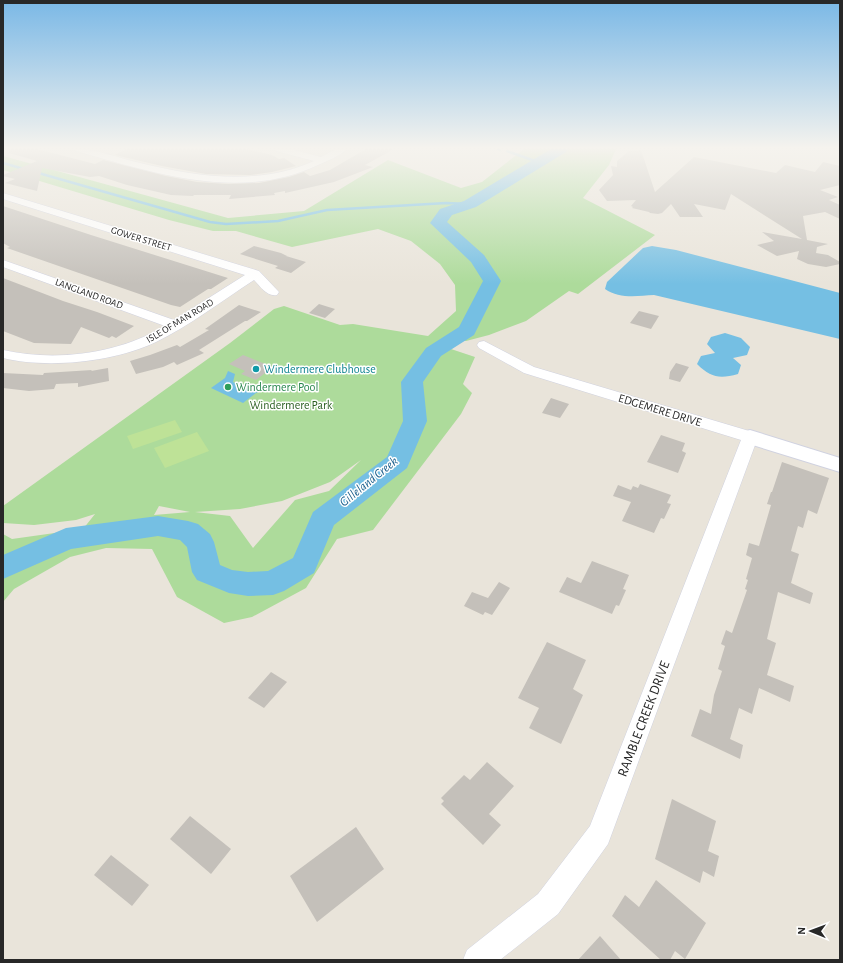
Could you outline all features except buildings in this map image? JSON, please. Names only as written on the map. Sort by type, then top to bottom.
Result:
[{"type":"street","name":"GOWER STREET","points":[[3,196],[255,274],[273,292]]},
{"type":"street","name":"LANGLAND ROAD","points":[[3,263],[175,325]]},
{"type":"street","name":"ISLE OF MAN ROAD","points":[[3,354],[33,358],[67,358],[106,353],[144,342],[175,325],[255,274]]},
{"type":"street","name":"EDGEMERE DRIVE","points":[[484,345],[528,370],[840,465]]},
{"type":"street","name":"RAMBLE CREEK DRIVE","points":[[477,960],[548,904],[599,836],[750,437]]},
{"type":"green space","name":"Windermere Park","points":[[82,194],[141,194],[228,218],[304,211],[332,194],[586,194],[583,198],[655,235],[578,294],[569,291],[526,321],[489,335],[466,341],[447,339],[439,345],[475,357],[463,384],[472,393],[461,414],[373,530],[337,539],[306,588],[252,617],[224,623],[177,597],[152,549],[106,548],[70,557],[14,589],[3,602],[3,534],[12,539],[83,529],[95,514],[76,520],[34,525],[3,523],[3,506],[230,343],[274,309],[284,306],[340,325],[353,324],[428,336],[456,311],[455,285],[440,264],[411,241],[378,229],[292,247],[236,231],[213,231],[169,220]],"holes":[[[361,460],[329,491],[295,500],[253,548],[230,516],[195,512],[240,509],[282,501],[330,482]],[[159,506],[190,512],[154,515]]]},
{"type":"green space","points":[[175,420],[182,432],[133,449],[127,436]]},
{"type":"green space","points":[[197,432],[209,451],[165,468],[154,448]]},
{"type":"water","points":[[652,246],[676,250],[840,293],[840,339],[654,295],[622,296],[605,289],[607,282],[643,248]]},
{"type":"water","points":[[725,333],[741,338],[750,347],[747,355],[733,358],[741,365],[738,374],[726,377],[711,375],[697,364],[701,356],[715,353],[707,344],[711,337]]},
{"type":"water","name":"Windermere Pool","points":[[228,371],[235,374],[233,382],[248,389],[261,386],[268,389],[256,393],[243,403],[211,388],[225,378]]},
{"type":"waterway","points":[[112,194],[210,222],[226,224],[278,221],[327,210],[446,203],[470,204]]},
{"type":"waterway","name":"Gilleland Creek","points":[[3,568],[66,539],[158,526],[188,531],[200,542],[207,572],[229,581],[248,584],[273,583],[304,565],[323,519],[398,462],[415,421],[412,382],[433,352],[467,331],[492,281],[478,259],[438,223],[446,212],[470,204],[487,194]]},
{"type":"place","name":"Windermere Clubhouse","points":[[256,369]]},
{"type":"place","name":"Windermere Pool","points":[[228,387]]}]
